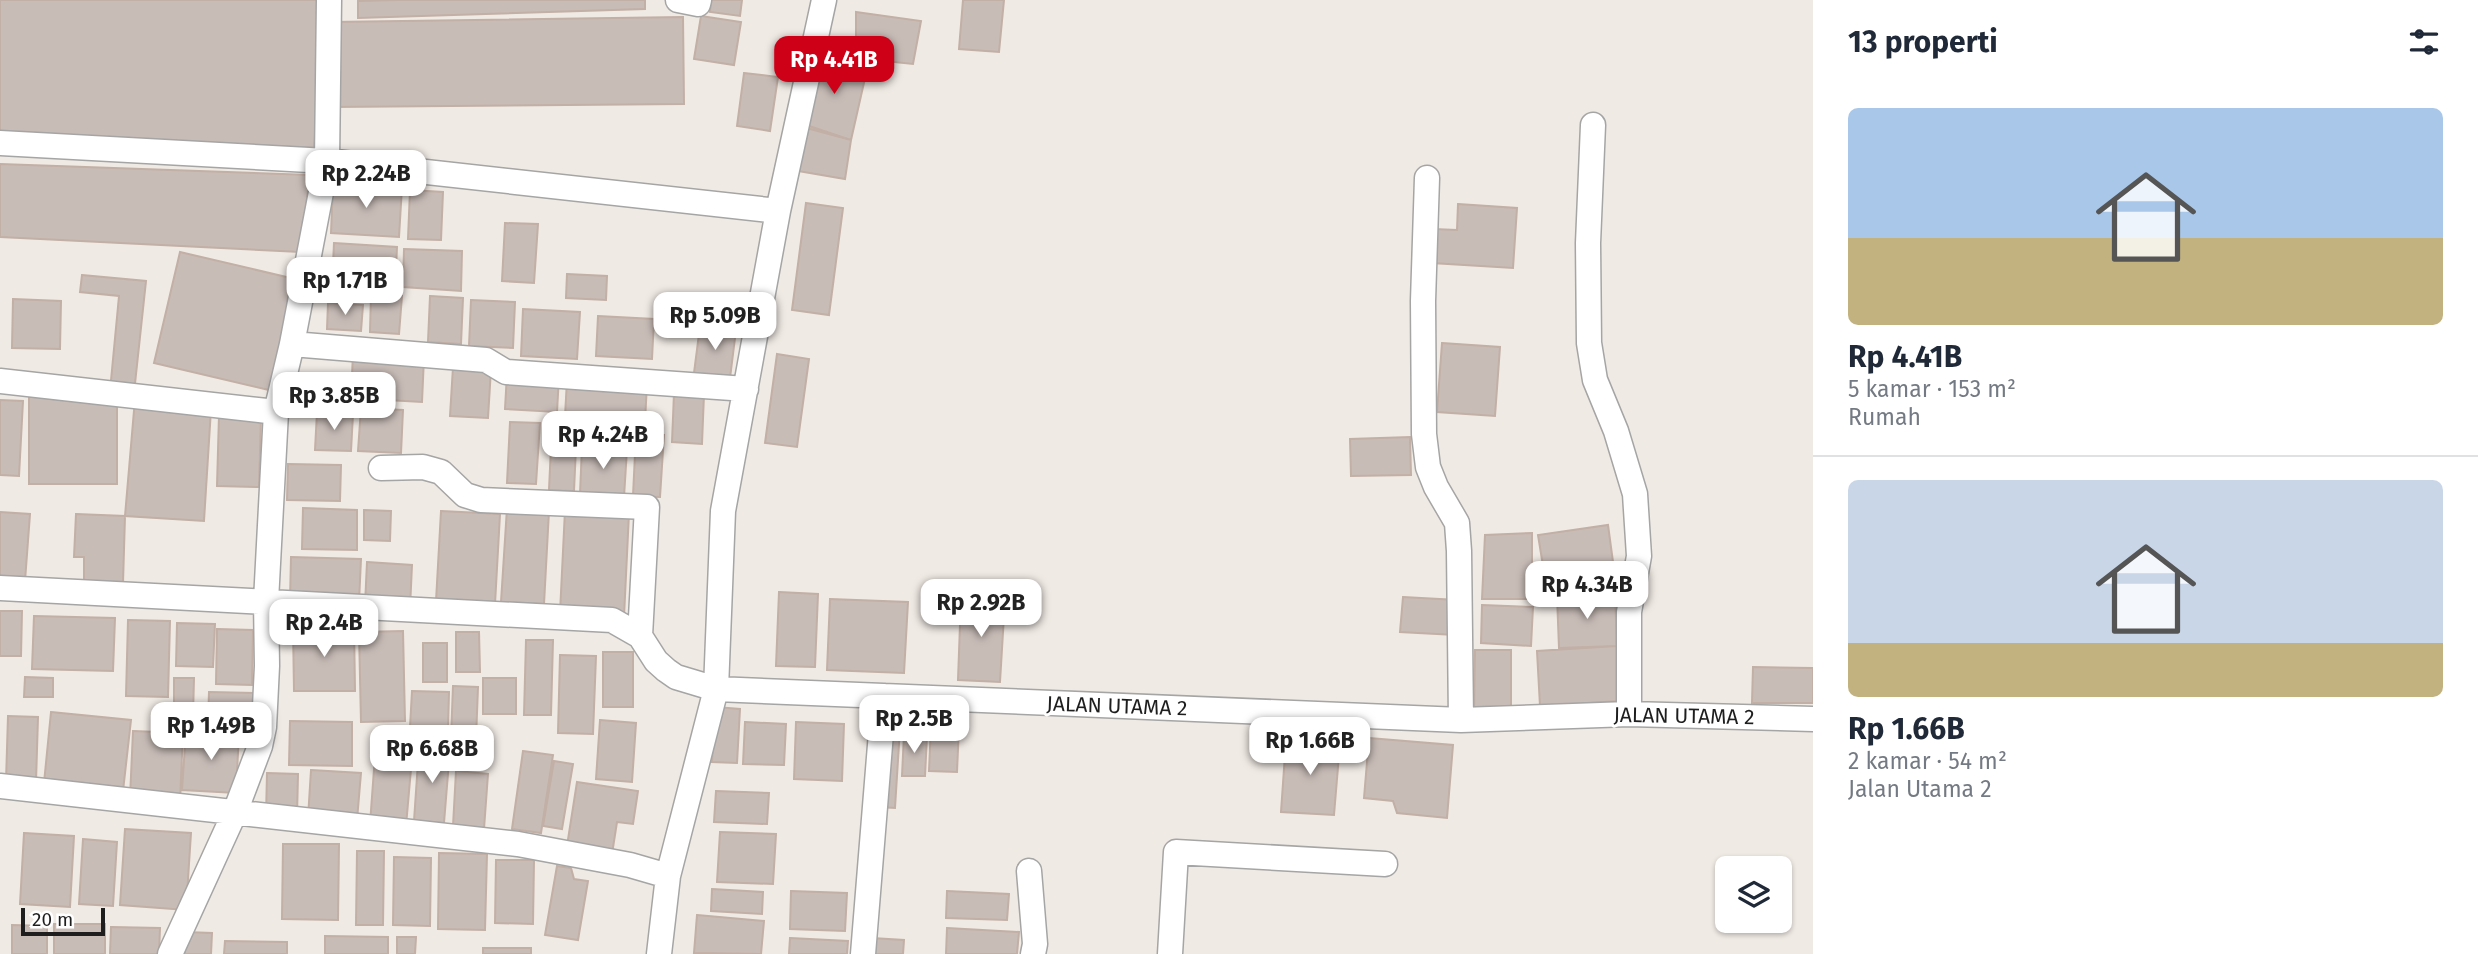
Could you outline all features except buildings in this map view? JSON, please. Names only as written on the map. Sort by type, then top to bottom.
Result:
[{"type":"street","points":[[170,954],[235,812],[260,746],[264,727],[266,601],[276,412],[292,344],[327,161],[329,0]]},
{"type":"street","points":[[678,0],[698,4],[699,0]]},
{"type":"street","points":[[659,954],[668,876],[716,689],[723,511],[778,211],[824,0]]},
{"type":"street","points":[[1593,125],[1588,243],[1589,343],[1595,380],[1616,431],[1635,495],[1637,519],[1639,556],[1629,612],[1629,714]]},
{"type":"street","points":[[0,143],[327,161],[778,211]]},
{"type":"street","points":[[1427,178],[1423,301],[1424,434],[1428,467],[1457,523],[1460,551],[1461,720]]},
{"type":"street","points":[[292,344],[486,360],[500,371],[506,372],[746,389]]},
{"type":"street","points":[[0,382],[276,412]]},
{"type":"street","points":[[0,588],[612,620],[640,636],[647,507],[481,500],[465,495],[441,472],[422,467],[381,468]]},
{"type":"street","name":"JALAN UTAMA 2","points":[[640,636],[656,661],[676,677],[716,689],[1461,720],[1629,714],[1813,719]]},
{"type":"street","points":[[863,954],[884,696]]},
{"type":"street","points":[[0,786],[518,844],[630,865],[668,876]]},
{"type":"street","points":[[1170,954],[1176,852],[1385,864]]},
{"type":"street","points":[[1029,871],[1035,944],[1033,954]]}]
